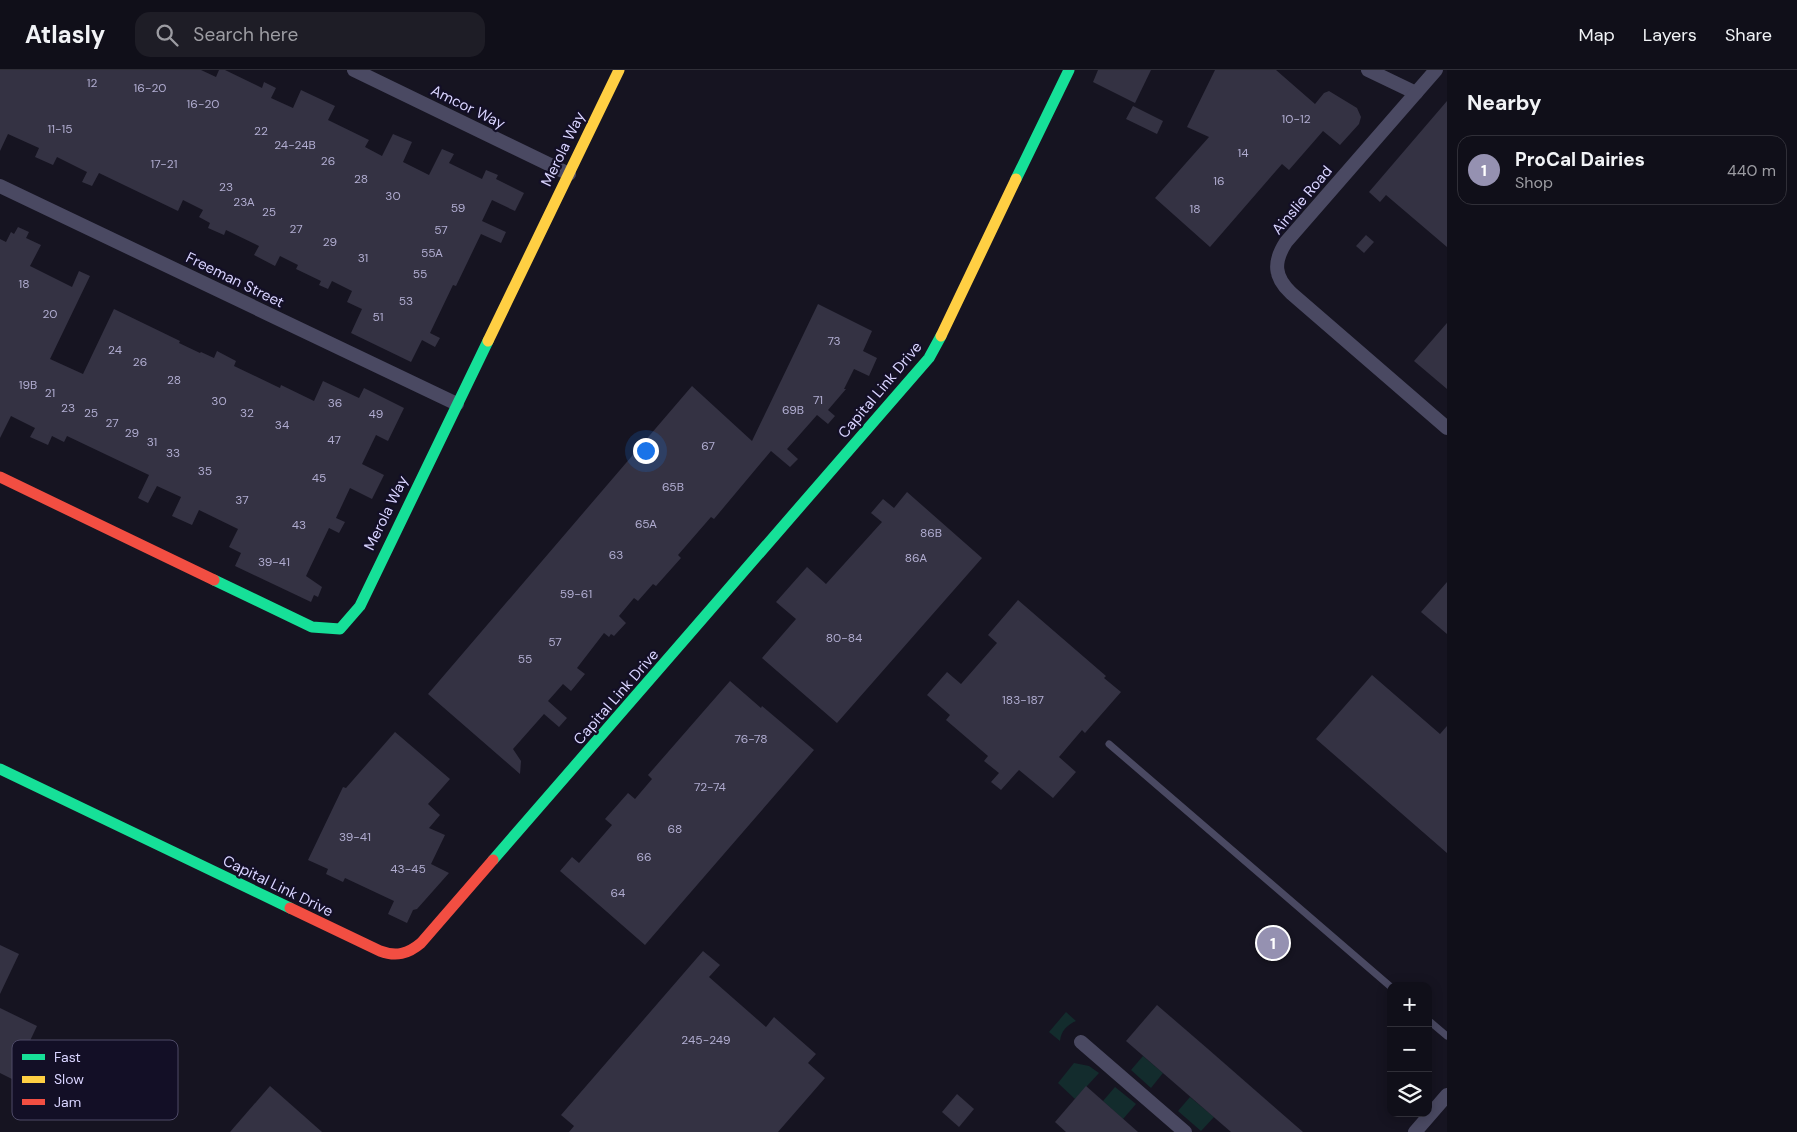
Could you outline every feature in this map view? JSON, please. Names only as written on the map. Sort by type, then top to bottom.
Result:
[{"type":"street","name":"Amcor Way","points":[[354,70],[569,174]]},
{"type":"street","name":"Merola Way","points":[[0,477],[312,627],[340,630],[360,606],[619,70]]},
{"type":"street","name":"Capital Link Drive","points":[[0,768],[380,951],[396,956],[412,952],[422,943],[929,358],[940,340],[1069,70]]},
{"type":"street","points":[[1368,70],[1416,93]]},
{"type":"street","name":"Ainslie Road","points":[[1436,70],[1286,242],[1278,257],[1278,273],[1283,286],[1447,428]]},
{"type":"street","name":"Freeman Street","points":[[0,186],[457,404]]},
{"type":"street","points":[[1081,1042],[1185,1132]]},
{"type":"street","points":[[1415,1132],[1447,1095]]},
{"type":"lane","points":[[1109,744],[1387,984]]},
{"type":"lane","points":[[1432,1023],[1447,1036]]},
{"type":"green space","points":[[1066,1012],[1076,1021],[1065,1029],[1060,1041],[1049,1032]]},
{"type":"green space","points":[[1143,1056],[1163,1073],[1151,1088],[1131,1070]]},
{"type":"green space","points":[[1074,1063],[1089,1066],[1099,1073],[1075,1099],[1058,1083]]},
{"type":"green space","points":[[1115,1087],[1136,1104],[1123,1119],[1103,1101]]},
{"type":"green space","points":[[1190,1097],[1214,1117],[1201,1131],[1178,1111]]},
{"type":"building","points":[[0,70],[201,70],[216,77],[219,70],[225,70],[262,88],[264,82],[276,88],[271,98],[293,108],[301,90],[335,106],[328,120],[369,140],[365,147],[382,156],[393,134],[412,142],[403,162],[429,175],[442,149],[454,154],[449,163],[482,179],[486,170],[498,175],[496,179],[524,193],[515,211],[492,200],[482,221],[506,232],[501,243],[481,234],[456,286],[453,285],[430,333],[440,338],[435,347],[422,340],[411,362],[351,333],[362,309],[347,302],[352,291],[332,281],[328,289],[319,285],[321,281],[296,269],[298,265],[280,256],[275,266],[254,255],[259,246],[226,230],[224,235],[208,228],[210,223],[199,217],[203,210],[183,200],[178,211],[99,173],[92,186],[82,182],[87,172],[57,157],[53,165],[35,157],[39,148],[8,134],[0,151]]},
{"type":"building","points":[[1098,70],[1151,70],[1135,103],[1093,82]]},
{"type":"building","points":[[1215,70],[1276,70],[1315,104],[1324,93],[1329,91],[1357,108],[1361,117],[1359,124],[1340,145],[1323,131],[1289,170],[1282,164],[1210,247],[1155,198],[1209,137],[1187,127]]},
{"type":"building","points":[[1447,101],[1447,247],[1386,195],[1380,202],[1369,192]]},
{"type":"building","points":[[1133,106],[1163,121],[1157,134],[1126,119]]},
{"type":"building","points":[[18,227],[29,232],[26,238],[41,245],[30,266],[72,287],[79,271],[90,276],[50,359],[83,374],[114,309],[180,341],[179,343],[200,353],[214,358],[217,351],[236,361],[234,366],[280,388],[281,385],[314,401],[323,381],[359,398],[364,388],[404,408],[388,441],[376,435],[362,464],[384,475],[372,499],[350,488],[336,518],[345,522],[339,533],[329,528],[306,576],[322,587],[318,597],[314,595],[311,602],[235,566],[241,553],[229,547],[238,529],[199,510],[192,525],[172,516],[181,497],[157,486],[148,503],[138,498],[149,475],[67,436],[64,442],[52,436],[48,445],[30,437],[35,428],[11,416],[0,438],[0,239],[6,242],[11,232],[14,234]]},
{"type":"building","points":[[1366,235],[1374,242],[1364,253],[1356,246]]},
{"type":"building","points":[[818,304],[872,331],[863,351],[877,358],[869,376],[854,369],[844,389],[846,389],[828,410],[835,416],[828,424],[817,415],[787,449],[798,459],[790,467],[771,451],[714,519],[711,517],[678,555],[681,558],[656,586],[653,584],[638,601],[634,598],[619,616],[626,623],[614,636],[611,634],[609,637],[604,633],[577,668],[585,674],[571,691],[563,684],[548,701],[567,718],[559,727],[544,714],[513,749],[521,761],[520,774],[428,694],[692,386],[752,441]]},
{"type":"building","points":[[1447,323],[1447,389],[1414,361]]},
{"type":"building","points":[[907,492],[982,558],[837,723],[762,658],[796,619],[776,602],[807,567],[826,584],[882,522],[871,513],[883,499],[894,508]]},
{"type":"building","points":[[1447,582],[1447,634],[1421,612]]},
{"type":"building","points":[[1018,600],[1106,676],[1104,678],[1121,692],[1085,733],[1082,730],[1059,757],[1076,772],[1053,798],[1019,770],[1001,790],[991,782],[999,773],[984,761],[988,756],[946,720],[950,715],[927,695],[947,672],[961,684],[997,643],[988,635]]},
{"type":"building","points":[[1372,675],[1440,734],[1447,726],[1447,853],[1316,739]]},
{"type":"building","points":[[730,681],[814,750],[645,945],[560,871],[572,857],[579,863],[612,825],[605,819],[628,793],[635,799],[652,779],[648,775]]},
{"type":"building","points":[[395,732],[450,779],[428,804],[440,815],[429,828],[445,835],[431,864],[449,873],[417,909],[413,910],[407,923],[388,914],[394,901],[345,878],[343,882],[326,874],[328,869],[308,860],[343,787],[346,788]]},
{"type":"building","points":[[0,945],[19,954],[0,994]]},
{"type":"building","points":[[703,951],[720,965],[709,977],[766,1027],[774,1017],[816,1054],[808,1063],[825,1078],[778,1132],[569,1132],[574,1126],[561,1115]]},
{"type":"building","points":[[1157,1005],[1303,1132],[1231,1132],[1126,1041]]},
{"type":"building","points":[[0,1008],[37,1026],[30,1040],[12,1040],[12,1079],[0,1073]]},
{"type":"building","points":[[270,1086],[322,1132],[230,1132]]},
{"type":"building","points":[[1086,1086],[1138,1132],[1066,1132],[1055,1122]]},
{"type":"building","points":[[957,1094],[974,1109],[959,1127],[942,1112]]},
{"type":"traffic: fast","points":[[1016,179],[1069,70]]},
{"type":"traffic: fast","points":[[493,860],[929,358],[941,336]]},
{"type":"traffic: fast","points":[[214,580],[312,627],[340,629],[360,606],[488,341]]},
{"type":"traffic: fast","points":[[0,769],[290,908]]},
{"type":"traffic: slow","points":[[488,341],[619,70]]},
{"type":"traffic: slow","points":[[941,336],[1016,179]]},
{"type":"traffic: jam","points":[[0,477],[214,580]]},
{"type":"traffic: jam","points":[[290,908],[380,951],[391,954],[407,952],[421,943],[493,860]]},
{"type":"place","name":"ProCal Dairies","points":[[1273,943]]}]
